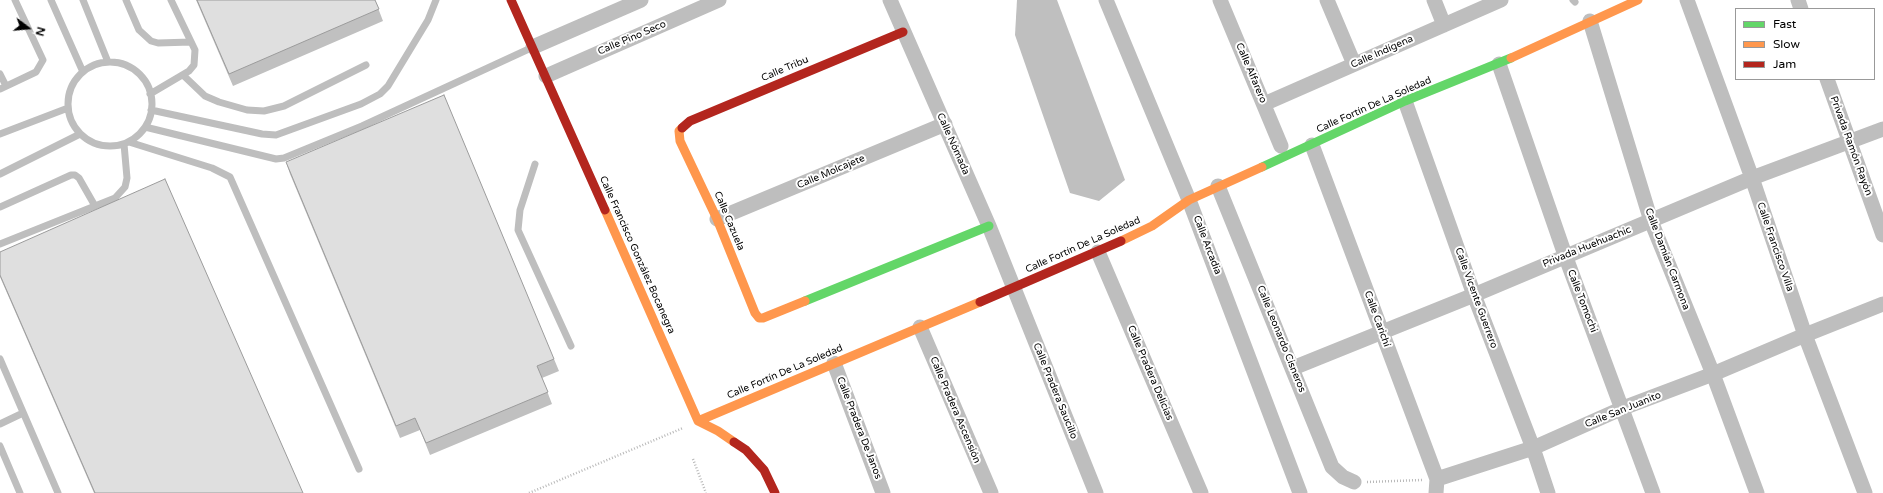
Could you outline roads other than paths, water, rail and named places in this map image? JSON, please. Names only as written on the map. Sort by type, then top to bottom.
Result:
[{"type":"street","name":"Calle Francisco González Bocanegra","points":[[511,0],[698,421]]},
{"type":"street","points":[[533,47],[641,0]]},
{"type":"street","name":"Calle Pino Seco","points":[[546,76],[719,0]]},
{"type":"street","name":"Calle Nómada","points":[[890,0],[1014,288]]},
{"type":"street","name":"Calle Arcadia","points":[[1106,0],[1189,200],[1300,493]]},
{"type":"street","name":"Calle Alfarero","points":[[1220,0],[1281,146]]},
{"type":"street","points":[[1327,0],[1354,64]]},
{"type":"street","points":[[1434,0],[1444,25]]},
{"type":"street","name":"Calle Indígena","points":[[1264,104],[1501,0]]},
{"type":"street","name":"Calle Fortín De La Soledad","points":[[698,421],[1098,252],[1152,226],[1189,200],[1218,186],[1312,145],[1406,101],[1499,64],[1638,0]]},
{"type":"street","name":"Calle Francisco Villa","points":[[1687,0],[1752,178],[1804,335],[1865,493]]},
{"type":"street","name":"Calle Damián Carmona","points":[[1590,21],[1651,221],[1713,374],[1757,493]]},
{"type":"street","name":"Calle Tribu","points":[[679,131],[690,121],[903,32]]},
{"type":"street","name":"Calle Tomochi","points":[[1499,64],[1565,255],[1623,408],[1653,493]]},
{"type":"street","name":"Privada Ramón Rayón","points":[[1827,80],[1883,235]]},
{"type":"street","name":"Calle Vicente Guerrero","points":[[1406,101],[1474,295],[1533,448],[1548,493]]},
{"type":"street","name":"Calle Molcajete","points":[[717,219],[944,124]]},
{"type":"street","name":"Privada Huehuachic","points":[[1293,368],[1474,295],[1565,255],[1651,221],[1752,178],[1883,129]]},
{"type":"street","name":"Calle Cazuela","points":[[679,131],[680,141],[717,219],[755,314],[760,318],[988,226]]},
{"type":"street","name":"Calle Carichí","points":[[1312,145],[1382,332],[1436,486]]},
{"type":"street","name":"Calle Leonardo Cisneros","points":[[1218,186],[1332,467],[1343,477],[1354,482]]},
{"type":"street","name":"Calle Pradera Delicias","points":[[1098,252],[1201,493]]},
{"type":"street","name":"Calle Pradera Saucillo","points":[[1014,288],[1096,493]]},
{"type":"street","name":"Calle San Juanito","points":[[1436,486],[1533,448],[1623,408],[1713,374],[1804,335],[1883,304]]},
{"type":"street","name":"Calle Pradera Ascensión","points":[[920,327],[991,493]]},
{"type":"street","name":"Calle Pradera De Janos","points":[[834,363],[883,493]]},
{"type":"street","points":[[698,421],[718,431],[746,450],[764,470],[775,493]]},
{"type":"lane","points":[[0,74],[3,87],[36,72],[43,60],[15,0]]},
{"type":"lane","points":[[51,0],[83,72]]},
{"type":"lane","points":[[83,0],[108,62]]},
{"type":"lane","points":[[126,0],[139,30],[151,41],[158,43],[191,42]]},
{"type":"lane","points":[[150,94],[183,75],[194,65],[195,50],[171,0]]},
{"type":"lane","points":[[151,110],[262,134],[276,135],[354,106],[380,94],[388,86],[428,20],[436,0]]},
{"type":"lane","points":[[145,127],[276,159],[284,158],[362,126],[533,47]]},
{"type":"lane","points":[[108,62],[117,63],[134,70],[146,84],[150,94],[151,110],[145,127],[139,134],[126,143],[115,146],[97,144],[80,134],[74,126],[68,108],[71,88],[83,72],[99,64],[108,62]]},
{"type":"lane","points":[[183,75],[205,96],[219,102],[247,110],[264,111],[284,106],[366,65]]},
{"type":"lane","points":[[0,134],[68,108]]},
{"type":"lane","points":[[0,174],[80,134]]},
{"type":"lane","points":[[0,244],[115,198],[125,187],[127,178],[126,143]]},
{"type":"lane","points":[[126,143],[212,168],[230,177],[359,469]]},
{"type":"lane","points":[[535,164],[520,210],[518,230],[571,346]]},
{"type":"lane","points":[[0,207],[71,175],[75,175],[79,178],[95,206]]},
{"type":"lane","points":[[0,359],[58,493]]},
{"type":"lane","points":[[0,424],[24,413]]},
{"type":"lane","points":[[0,446],[20,493]]}]
